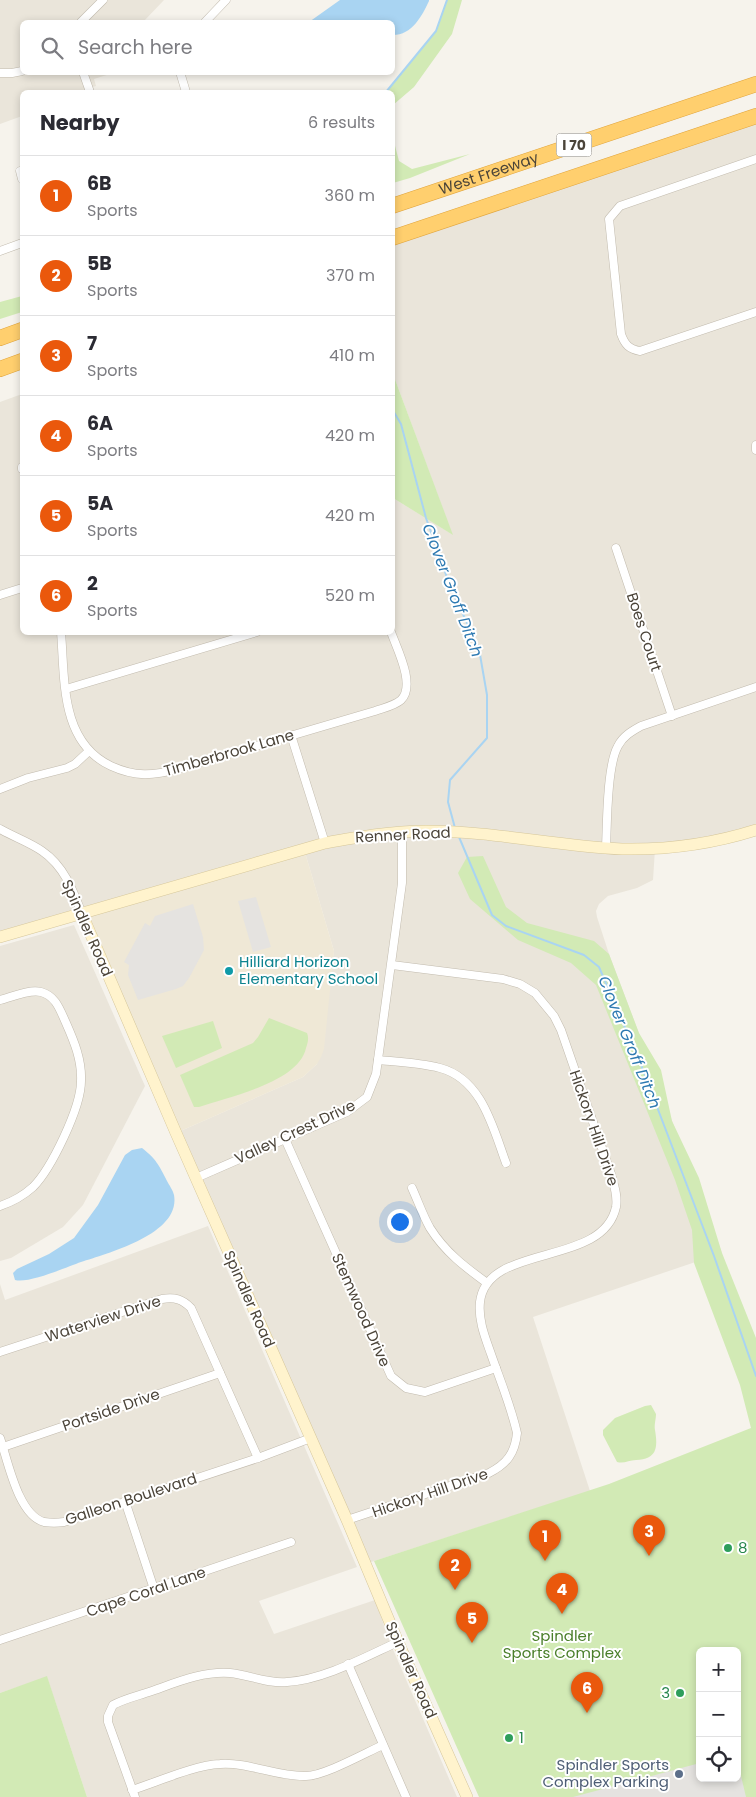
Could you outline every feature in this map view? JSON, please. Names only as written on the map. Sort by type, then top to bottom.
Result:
[{"type":"highway","name":"West Freeway","points":[[395,205],[756,84]]},
{"type":"highway","name":"West Freeway","points":[[395,237],[756,116]]},
{"type":"highway","points":[[0,338],[20,331]]},
{"type":"highway","points":[[0,369],[20,362]]},
{"type":"street","points":[[83,20],[103,0]]},
{"type":"street","points":[[207,20],[226,0]]},
{"type":"street","points":[[0,73],[20,71]]},
{"type":"street","points":[[84,75],[89,90]]},
{"type":"street","points":[[181,75],[185,90]]},
{"type":"street","points":[[756,159],[620,206],[609,219],[621,334],[625,344],[630,349],[640,351],[756,312]]},
{"type":"street","points":[[0,251],[20,244]]},
{"type":"street","points":[[756,445],[756,450]]},
{"type":"street","name":"Boes Court","points":[[616,548],[672,716]]},
{"type":"street","points":[[0,595],[20,589]]},
{"type":"street","points":[[0,789],[28,778],[67,768],[89,752],[73,726],[67,700],[61,635]]},
{"type":"street","points":[[66,689],[247,635]]},
{"type":"street","name":"Timberbrook Lane","points":[[89,752],[103,762],[131,774],[154,774],[178,769],[395,704],[405,694],[407,680],[391,635]]},
{"type":"street","points":[[606,848],[612,762],[618,746],[628,734],[634,729],[756,687]]},
{"type":"street","points":[[292,735],[325,843]]},
{"type":"street","name":"Spindler Road","points":[[0,829],[41,850],[62,870],[70,884],[196,1178],[467,1797]]},
{"type":"street","name":"Renner Road","points":[[0,937],[325,843],[368,835],[424,831],[466,833],[606,848],[655,849],[688,846],[756,830]]},
{"type":"street","name":"Valley Crest Drive","points":[[196,1178],[347,1112],[367,1097],[376,1074],[392,965],[402,883],[402,832]]},
{"type":"street","name":"Hickory Hill Drive","points":[[347,1520],[489,1473],[506,1462],[516,1444],[517,1434],[481,1324],[480,1302],[487,1283],[507,1268],[592,1238],[604,1230],[612,1219],[616,1206],[616,1192],[611,1174],[561,1030],[554,1016],[535,993],[520,984],[503,979],[392,965]]},
{"type":"street","points":[[0,1000],[38,991],[48,994],[54,999],[59,1006],[75,1044],[82,1081],[74,1117],[50,1162],[34,1186],[12,1202],[0,1206]]},
{"type":"street","points":[[378,1060],[440,1068],[454,1073],[481,1100],[506,1163]]},
{"type":"street","name":"Stemwood Drive","points":[[285,1139],[391,1376],[406,1388],[425,1392],[496,1368]]},
{"type":"street","points":[[412,1188],[430,1228],[448,1252],[487,1283]]},
{"type":"street","name":"Waterview Drive","points":[[0,1352],[162,1299],[173,1297],[183,1300],[191,1308],[258,1458]]},
{"type":"street","name":"Portside Drive","points":[[3,1447],[220,1373]]},
{"type":"street","name":"Galleon Boulevard","points":[[0,1438],[21,1501],[26,1510],[43,1521],[53,1523],[64,1522],[258,1458],[311,1438]]},
{"type":"street","points":[[125,1501],[154,1589]]},
{"type":"street","name":"Cape Coral Lane","points":[[0,1640],[291,1542]]},
{"type":"street","points":[[384,1745],[327,1770],[307,1776],[242,1764],[218,1764],[204,1766],[134,1794],[108,1722],[109,1710],[118,1702],[196,1675],[217,1672],[234,1673],[269,1681],[286,1682],[316,1676],[398,1642]]},
{"type":"street","points":[[348,1664],[406,1797]]},
{"type":"shaded area","points":[[0,0],[164,0],[145,20],[20,20],[20,75],[107,75],[94,79],[96,86],[83,90],[20,90],[20,117],[0,124]]},
{"type":"shaded area","points":[[756,119],[756,830],[655,849],[653,880],[637,888],[608,896],[599,904],[596,911],[609,954],[722,1253],[533,1317],[590,1491],[365,1564],[176,1133],[303,1077],[317,1064],[334,951],[304,849],[0,937],[0,402],[20,395],[20,635],[395,635],[395,499],[452,534],[395,379],[395,237]]},
{"type":"shaded area","points":[[304,849],[334,951],[324,1049],[321,1057],[317,1064],[303,1077],[176,1133],[82,914]]},
{"type":"shaded area","points":[[256,897],[271,947],[253,952],[238,901]]},
{"type":"shaded area","points":[[193,904],[203,937],[204,950],[189,978],[183,986],[138,1000],[128,975],[129,965],[124,962],[145,923],[150,926],[155,916]]},
{"type":"shaded area","points":[[74,925],[145,1086],[83,1205],[63,1227],[11,1258],[0,1261],[0,946]]},
{"type":"shaded area","points":[[208,1226],[357,1567],[259,1601],[274,1634],[375,1600],[391,1645],[457,1797],[87,1797],[47,1677],[0,1693],[0,1284],[5,1300]]},
{"type":"shaded area","name":"Spindler Sports Complex Parking","points":[[696,1764],[696,1782],[741,1782],[741,1776],[746,1797],[573,1797]]},
{"type":"green space","points":[[447,0],[462,0],[452,34],[414,87],[395,103],[395,90],[388,90],[436,31]]},
{"type":"green space","points":[[395,146],[399,161],[412,169],[470,154],[395,182]]},
{"type":"green space","points":[[20,297],[20,313],[0,319],[0,302]]},
{"type":"green space","points":[[395,379],[453,535],[395,499]]},
{"type":"green space","name":"Spindler Sports Complex","points":[[483,856],[506,907],[527,923],[594,941],[609,954],[639,1033],[661,1070],[672,1121],[699,1178],[722,1253],[756,1338],[756,1797],[479,1797],[374,1561],[609,1484],[751,1428],[740,1385],[694,1263],[692,1230],[675,1180],[596,985],[571,963],[518,940],[470,899],[458,873],[467,857]]},
{"type":"green space","points":[[269,1018],[307,1033],[307,1044],[301,1060],[291,1070],[277,1079],[244,1093],[194,1107],[180,1075],[253,1043]]},
{"type":"green space","points":[[213,1021],[222,1048],[176,1068],[162,1036]]},
{"type":"green space","points":[[651,1405],[656,1414],[656,1447],[652,1455],[643,1459],[622,1463],[617,1462],[603,1435],[603,1430],[615,1418]]},
{"type":"green space","points":[[47,1676],[87,1797],[0,1797],[0,1693]]},
{"type":"water","points":[[340,0],[429,0],[416,24],[400,34],[395,35],[395,20],[312,20]]},
{"type":"water","points":[[142,1148],[157,1163],[174,1195],[173,1209],[166,1221],[155,1231],[124,1247],[29,1280],[15,1280],[13,1273],[17,1269],[49,1254],[74,1238],[98,1205],[125,1155],[132,1150]]},
{"type":"waterway","name":"Clover Groff Ditch","points":[[388,90],[436,31],[447,0]]},
{"type":"waterway","name":"Clover Groff Ditch","points":[[395,414],[401,424],[426,518],[450,586],[479,649],[487,695],[487,738],[450,780],[448,802],[455,828]]},
{"type":"waterway","name":"Clover Groff Ditch","points":[[459,837],[492,915],[506,926],[584,955],[599,967],[641,1065],[714,1256],[756,1376]]},
{"type":"place","name":"Hilliard Horizon Elementary School","points":[[229,971]]},
{"type":"place","name":"8","points":[[728,1548]]},
{"type":"place","name":"7","points":[[649,1556]]},
{"type":"place","name":"6B","points":[[545,1561]]},
{"type":"place","name":"5B","points":[[455,1590]]},
{"type":"place","name":"6A","points":[[562,1614]]},
{"type":"place","name":"5A","points":[[472,1643]]},
{"type":"place","name":"3","points":[[680,1693]]},
{"type":"place","name":"2","points":[[587,1713]]},
{"type":"place","name":"1","points":[[509,1738]]},
{"type":"place","name":"Spindler Sports Complex Parking","points":[[679,1774]]}]
